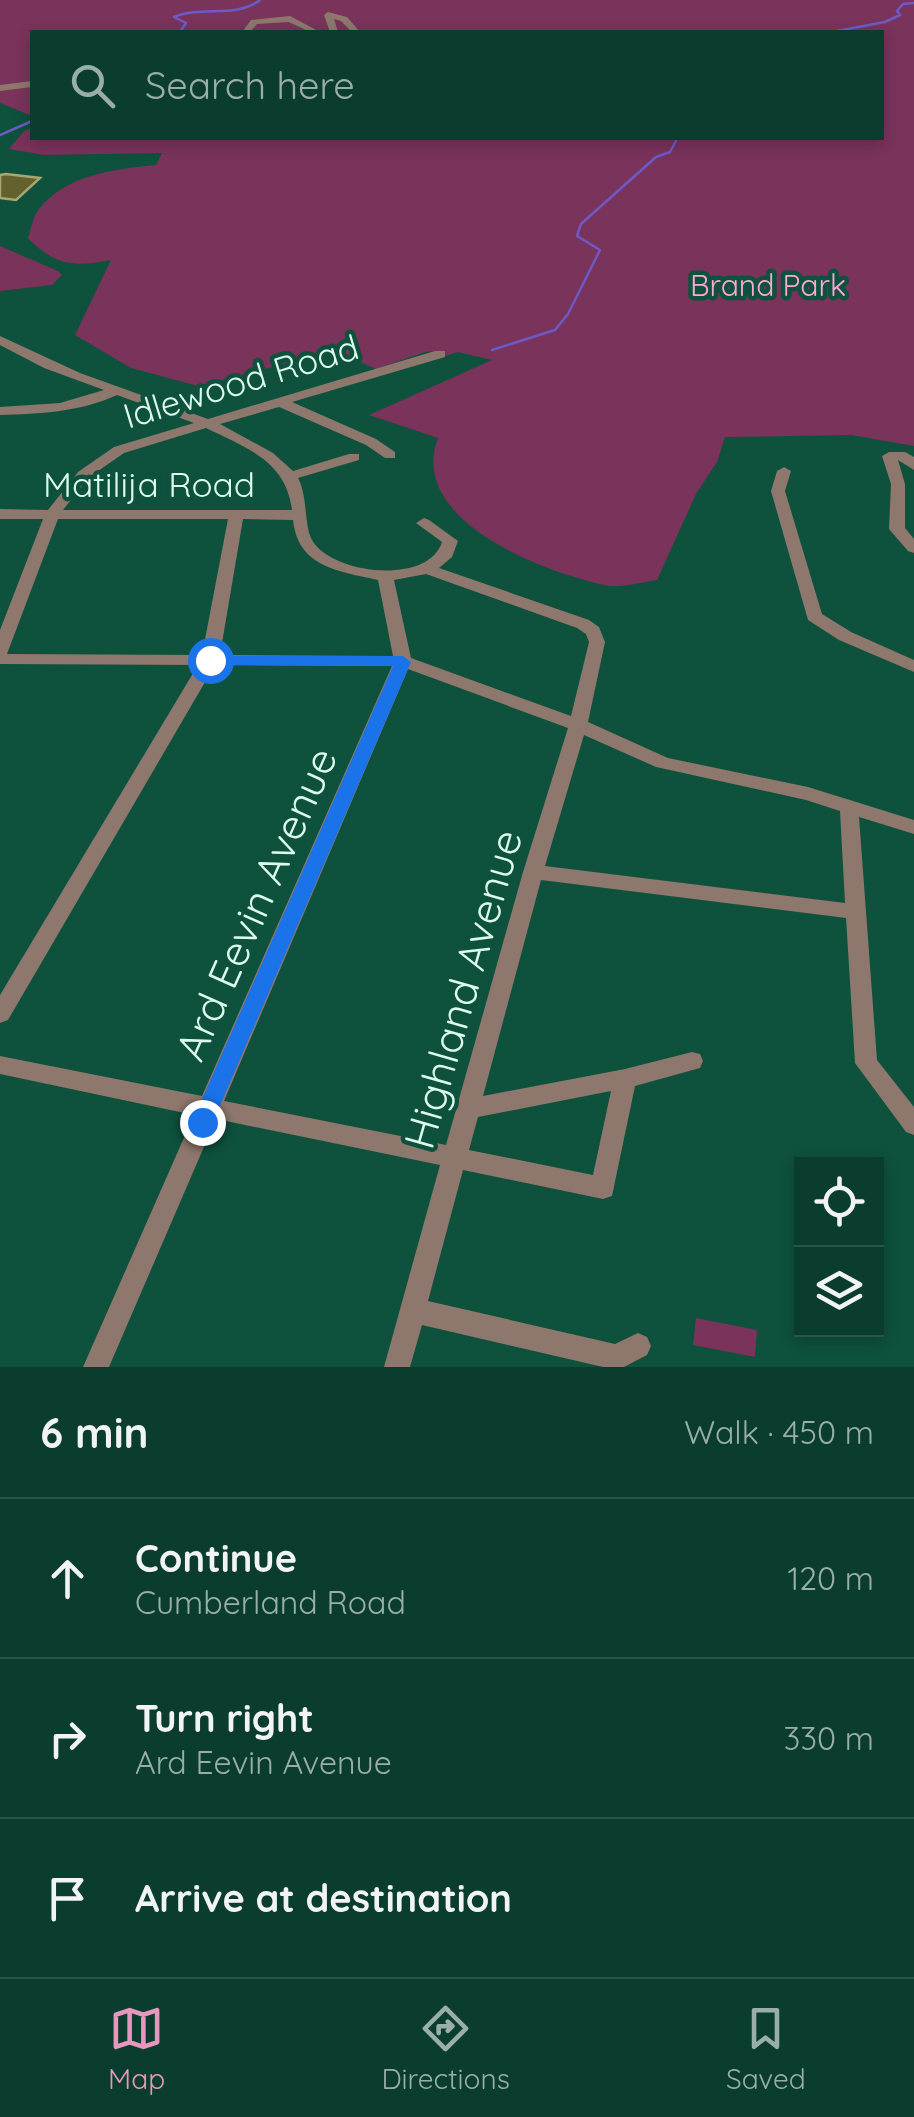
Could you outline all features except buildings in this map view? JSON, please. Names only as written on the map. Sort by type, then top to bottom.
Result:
[{"type":"street","points":[[333,30],[327,16],[344,19],[354,30]]},
{"type":"street","points":[[282,30],[276,22],[285,18]]},
{"type":"street","points":[[248,30],[254,22],[285,18],[312,30]]},
{"type":"street","points":[[0,88],[30,84]]},
{"type":"street","points":[[0,340],[48,365],[205,423],[267,458],[290,476],[298,496],[304,542],[322,558],[350,570],[385,576],[427,569],[446,554],[450,542],[424,523]]},
{"type":"street","name":"Idlewood Road","points":[[0,656],[52,514],[84,475],[118,450],[440,354]]},
{"type":"street","points":[[0,410],[46,410],[94,402],[116,390]]},
{"type":"street","points":[[282,403],[371,442],[390,455]]},
{"type":"street","points":[[914,466],[905,456],[889,456],[898,484],[898,530],[914,548]]},
{"type":"street","points":[[290,476],[354,457]]},
{"type":"street","points":[[784,471],[778,491],[814,616],[844,636],[914,667]]},
{"type":"street","name":"Matilija Road","points":[[0,514],[298,515]]},
{"type":"street","points":[[0,1014],[210,660],[236,515]]},
{"type":"street","name":"Highland Avenue","points":[[397,1367],[533,872],[578,725],[597,642],[593,631],[584,624],[427,569]]},
{"type":"street","points":[[385,576],[403,662]]},
{"type":"street","points":[[0,656],[403,662],[578,725],[663,763],[849,806],[914,826]]},
{"type":"street","name":"Ard Eevin Avenue","points":[[96,1367],[403,662]]},
{"type":"street","points":[[849,806],[866,1064],[914,1125]]},
{"type":"street","points":[[533,872],[856,912]]},
{"type":"street","points":[[470,1108],[626,1079],[692,1061]]},
{"type":"street","points":[[0,1065],[603,1188],[626,1079]]},
{"type":"street","points":[[412,1310],[616,1357],[638,1346]]},
{"type":"green space","name":"Brand Park","points":[[0,0],[914,0],[914,446],[851,435],[725,437],[717,462],[696,494],[657,580],[616,586],[578,578],[517,554],[461,517],[442,494],[433,467],[438,438],[369,415],[492,360],[458,352],[445,356],[438,351],[425,352],[376,369],[336,351],[198,386],[131,368],[75,335],[111,260],[66,262],[47,254],[28,238],[37,212],[63,188],[109,171],[156,165],[162,153],[44,155],[9,149],[30,129],[30,140],[884,140],[884,30],[30,30],[30,115],[0,103]]},
{"type":"green space","points":[[0,246],[62,275],[52,285],[0,291]]},
{"type":"green space","points":[[696,1318],[757,1330],[755,1357],[693,1345]]},
{"type":"waterway","points":[[181,30],[186,23],[174,17],[240,9],[260,0]]},
{"type":"waterway","points":[[842,30],[885,22],[900,15],[897,11],[903,4],[914,3]]},
{"type":"waterway","points":[[0,135],[30,122]]},
{"type":"waterway","points":[[492,350],[555,330],[568,314],[600,250],[577,236],[581,224],[656,157],[670,152],[676,140]]},
{"type":"route","points":[[202,1122],[403,662],[210,660]]}]
